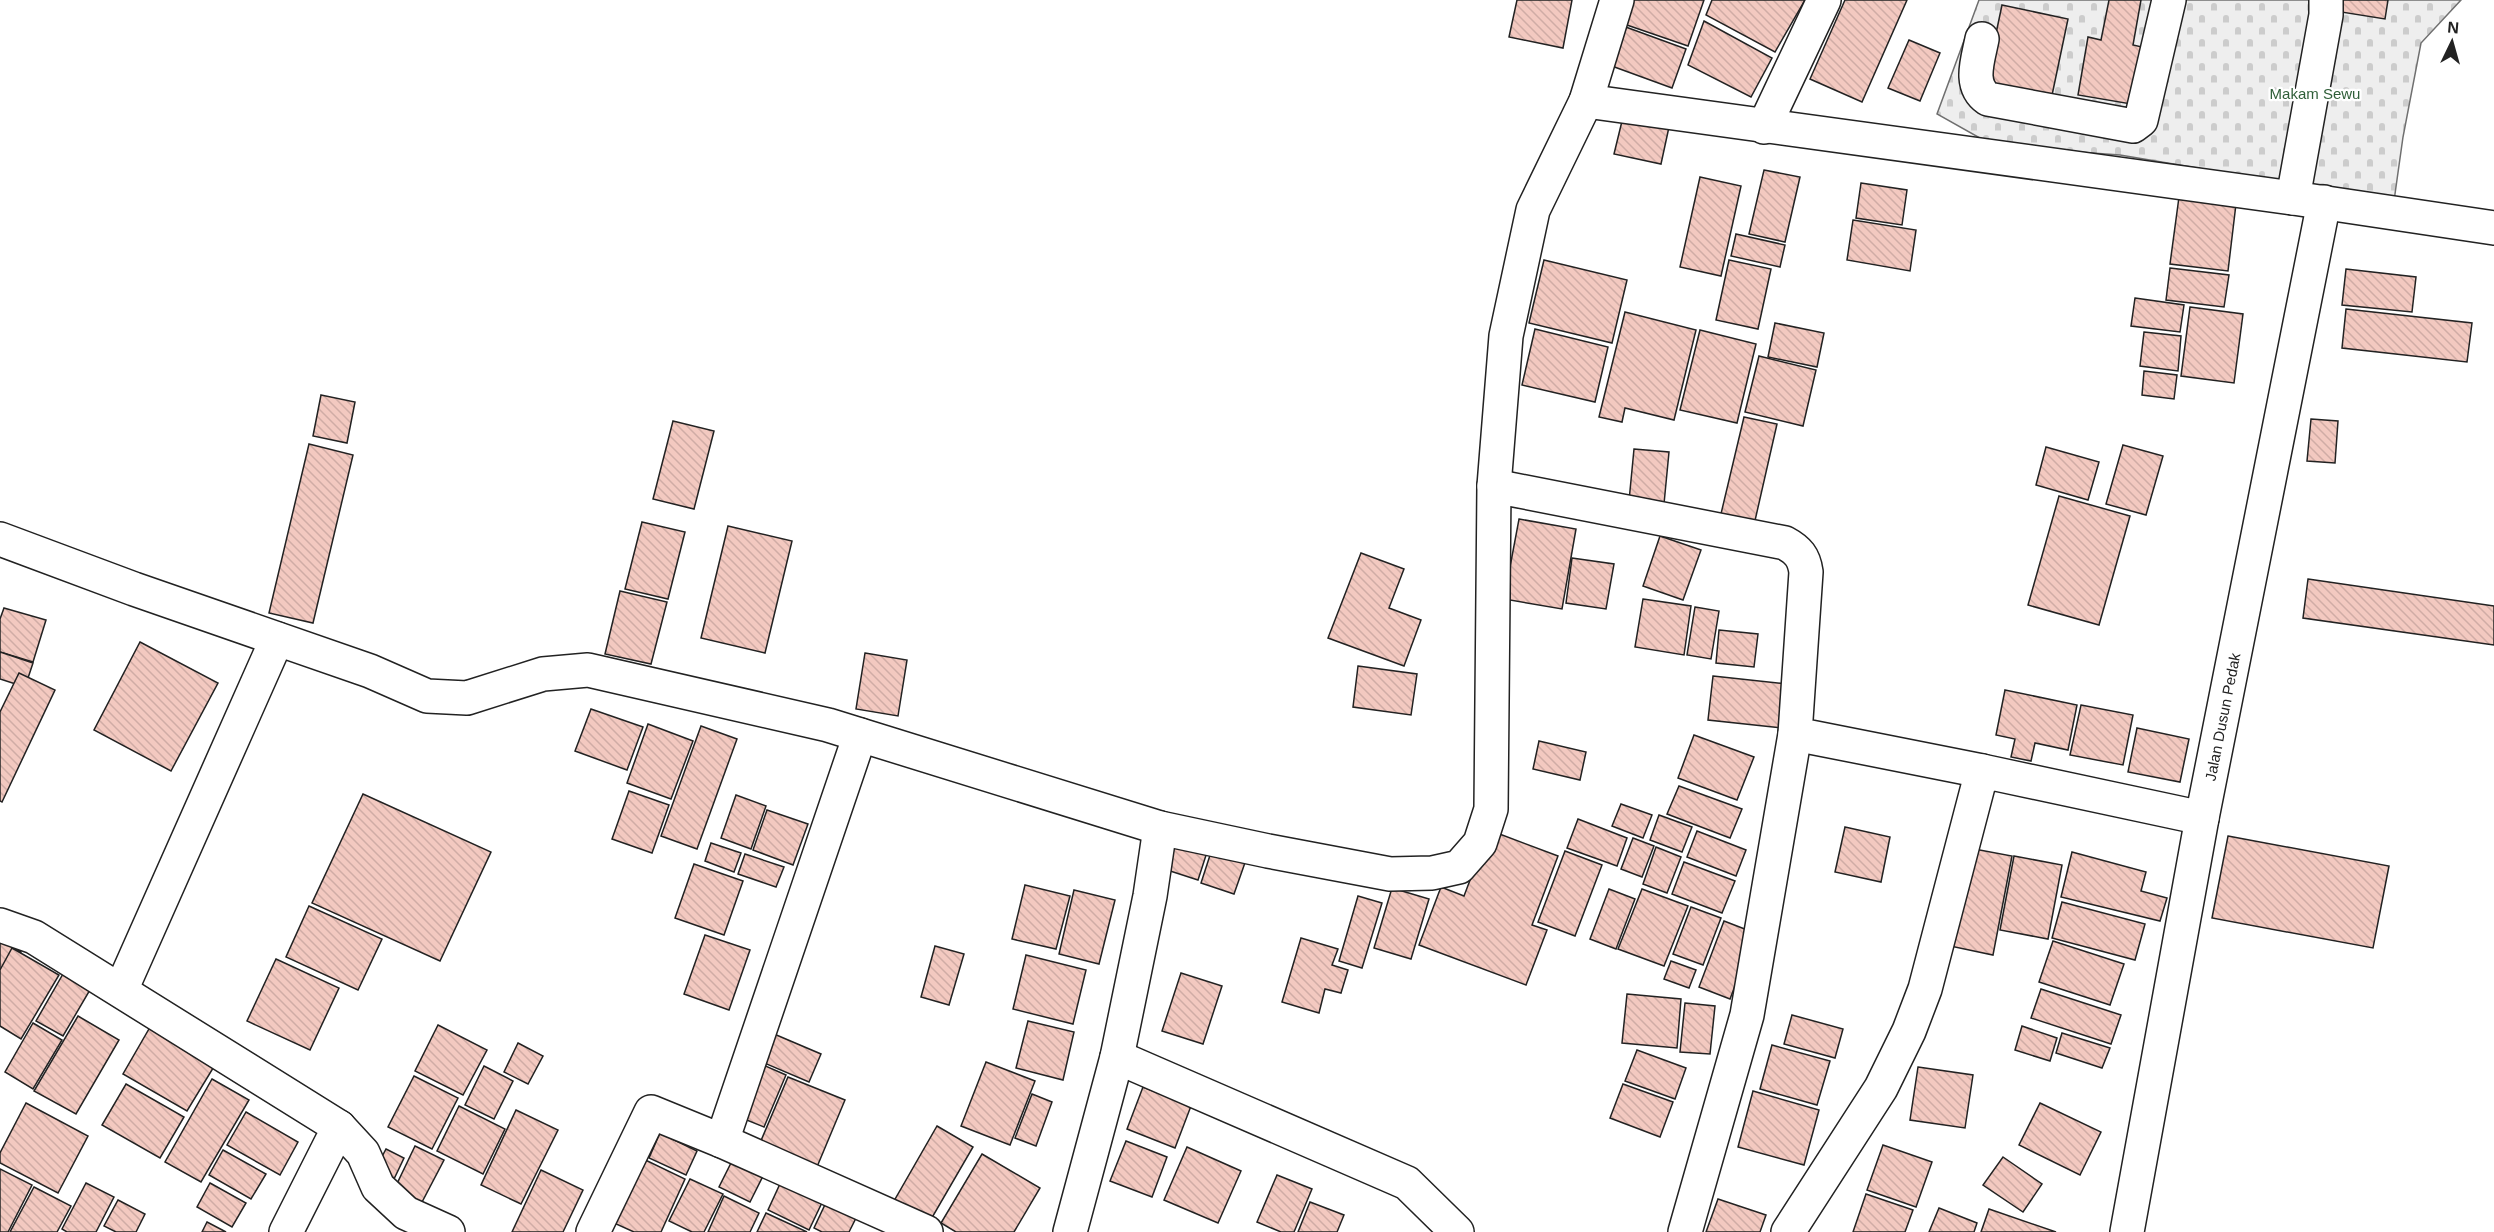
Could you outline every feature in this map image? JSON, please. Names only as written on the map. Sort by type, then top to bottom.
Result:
[{"type":"street","points":[[0,538],[370,671],[427,696],[467,698],[543,674],[588,670],[817,722],[1160,828],[1390,874],[1432,873],[1459,867],[1480,843],[1491,809],[1494,486],[1506,336],[1533,210],[1586,101],[1617,0]]},
{"type":"street","points":[[1764,127],[1824,0]]},
{"type":"street","points":[[1982,39],[1976,81],[1981,94],[1988,99],[2129,126],[2137,125],[2141,120],[2169,0]]},
{"type":"street","name":"Jalan Dusun Pedak","points":[[2127,1232],[2202,818],[2308,200],[2326,0]]},
{"type":"street","points":[[1586,101],[2308,200],[2494,228]]},
{"type":"street","points":[[2092,172],[2102,121]]},
{"type":"street","points":[[1494,486],[1785,543],[1798,550],[1804,562],[1806,572],[1798,712],[1746,1015],[1685,1232]]},
{"type":"street","points":[[121,990],[277,639]]},
{"type":"street","points":[[1795,734],[2202,818]]},
{"type":"street","points":[[722,1141],[860,735]]},
{"type":"street","points":[[1788,1232],[1881,1088],[1910,1031],[1925,989],[1982,771]]},
{"type":"street","points":[[1070,1232],[1117,1057],[1150,896],[1160,828]]},
{"type":"street","points":[[0,925],[34,937],[339,1127],[363,1153],[378,1186],[399,1207],[406,1213],[448,1232]]},
{"type":"street","points":[[1117,1057],[1407,1183],[1457,1232]]},
{"type":"street","points":[[593,1232],[651,1112],[722,1141],[926,1232]]},
{"type":"street","points":[[286,1232],[339,1127]]},
{"type":"green space","name":"Makam Sewu","points":[[1979,0],[2461,0],[2421,43],[2403,137],[2394,201],[2120,155],[1994,146],[1937,114]]},
{"type":"building","points":[[1517,0],[1572,0],[1563,48],[1509,37]]},
{"type":"building","points":[[1633,0],[1704,0],[1688,46],[1624,24]]},
{"type":"building","points":[[1712,0],[1805,0],[1775,52],[1706,15]]},
{"type":"building","points":[[1845,0],[1907,0],[1862,102],[1810,79]]},
{"type":"building","points":[[2109,0],[2141,0],[2133,45],[2142,47],[2131,104],[2078,95],[2088,37],[2101,40]]},
{"type":"building","points":[[2343,0],[2388,0],[2385,19],[2341,12]]},
{"type":"building","points":[[2002,5],[2068,19],[2051,100],[1985,86]]},
{"type":"building","points":[[1704,21],[1772,58],[1751,97],[1688,65]]},
{"type":"building","points":[[1623,26],[1686,49],[1672,88],[1609,65]]},
{"type":"building","points":[[1909,40],[1940,53],[1920,101],[1888,88]]},
{"type":"building","points":[[1623,117],[1669,127],[1661,164],[1614,154]]},
{"type":"building","points":[[1764,170],[1800,177],[1785,242],[1749,234]]},
{"type":"building","points":[[1700,177],[1741,186],[1721,276],[1680,267]]},
{"type":"building","points":[[1861,183],[1907,190],[1902,225],[1856,218]]},
{"type":"building","points":[[2179,197],[2236,204],[2228,271],[2170,264]]},
{"type":"building","points":[[1853,220],[1916,230],[1910,271],[1847,260]]},
{"type":"building","points":[[1736,234],[1785,245],[1780,267],[1731,256]]},
{"type":"building","points":[[1544,260],[1627,280],[1612,343],[1529,323]]},
{"type":"building","points":[[1729,260],[1771,269],[1758,329],[1716,320]]},
{"type":"building","points":[[2170,268],[2229,275],[2224,307],[2166,300]]},
{"type":"building","points":[[2346,269],[2416,277],[2412,312],[2342,305]]},
{"type":"building","points":[[2135,298],[2184,305],[2180,332],[2131,326]]},
{"type":"building","points":[[2190,307],[2243,314],[2234,383],[2181,376]]},
{"type":"building","points":[[2346,309],[2472,323],[2467,362],[2342,348]]},
{"type":"building","points":[[1625,312],[1696,330],[1674,420],[1625,408],[1622,422],[1599,417]]},
{"type":"building","points":[[1775,323],[1824,333],[1817,367],[1768,357]]},
{"type":"building","points":[[1535,329],[1608,347],[1595,402],[1522,385]]},
{"type":"building","points":[[1700,330],[1756,344],[1737,423],[1680,410]]},
{"type":"building","points":[[2144,332],[2181,336],[2178,371],[2140,366]]},
{"type":"building","points":[[1759,356],[1816,370],[1803,426],[1745,412]]},
{"type":"building","points":[[2144,371],[2177,375],[2174,399],[2142,395]]},
{"type":"building","points":[[321,395],[355,402],[347,443],[313,436]]},
{"type":"building","points":[[1744,417],[1777,424],[1754,525],[1720,518]]},
{"type":"building","points":[[2311,419],[2338,421],[2335,463],[2307,461]]},
{"type":"building","points":[[673,421],[714,431],[694,509],[653,499]]},
{"type":"building","points":[[309,444],[353,455],[313,623],[269,613]]},
{"type":"building","points":[[2123,445],[2163,456],[2146,515],[2106,504]]},
{"type":"building","points":[[2046,447],[2099,462],[2088,500],[2036,485]]},
{"type":"building","points":[[1634,449],[1669,452],[1664,504],[1629,501]]},
{"type":"building","points":[[2059,496],[2130,516],[2099,625],[2028,605]]},
{"type":"building","points":[[1519,519],[1576,529],[1562,609],[1504,599]]},
{"type":"building","points":[[642,522],[685,532],[668,599],[625,589]]},
{"type":"building","points":[[728,526],[792,541],[765,653],[701,638]]},
{"type":"building","points":[[1660,536],[1701,550],[1683,600],[1643,586]]},
{"type":"building","points":[[1361,553],[1404,569],[1389,608],[1421,620],[1404,666],[1328,638]]},
{"type":"building","points":[[1572,558],[1614,564],[1606,609],[1566,603]]},
{"type":"building","points":[[2308,579],[2494,606],[2494,645],[2303,618]]},
{"type":"building","points":[[620,591],[667,602],[651,664],[605,654]]},
{"type":"building","points":[[1643,599],[1691,606],[1684,655],[1635,647]]},
{"type":"building","points":[[1695,607],[1719,611],[1711,659],[1687,655]]},
{"type":"building","points":[[4,608],[46,620],[33,662],[0,652],[0,619]]},
{"type":"building","points":[[1719,630],[1758,634],[1754,667],[1716,663]]},
{"type":"building","points":[[140,642],[218,683],[171,771],[94,730]]},
{"type":"building","points":[[0,652],[33,663],[25,687],[0,679]]},
{"type":"building","points":[[865,653],[907,660],[898,716],[856,709]]},
{"type":"building","points":[[1358,666],[1417,674],[1411,715],[1353,707]]},
{"type":"building","points":[[19,673],[55,690],[2,802],[0,801],[0,712]]},
{"type":"building","points":[[1713,676],[1787,684],[1782,728],[1708,720]]},
{"type":"building","points":[[2005,690],[2077,705],[2068,750],[2035,743],[2031,761],[2011,757],[2015,739],[1996,735]]},
{"type":"building","points":[[2081,705],[2133,715],[2123,765],[2070,755]]},
{"type":"building","points":[[591,709],[643,727],[627,770],[575,751]]},
{"type":"building","points":[[648,724],[693,741],[671,799],[627,783]]},
{"type":"building","points":[[701,726],[737,739],[697,849],[661,836]]},
{"type":"building","points":[[2137,728],[2189,739],[2180,782],[2128,772]]},
{"type":"building","points":[[1694,735],[1754,757],[1737,800],[1678,778]]},
{"type":"building","points":[[1539,741],[1586,752],[1580,780],[1533,769]]},
{"type":"building","points":[[1679,786],[1742,809],[1730,838],[1667,814]]},
{"type":"building","points":[[629,791],[669,805],[652,853],[612,839]]},
{"type":"building","points":[[363,794],[491,852],[440,961],[312,903]]},
{"type":"building","points":[[736,795],[766,806],[751,849],[721,838]]},
{"type":"building","points":[[1621,804],[1652,815],[1643,838],[1612,826]]},
{"type":"building","points":[[767,810],[808,824],[793,865],[753,850]]},
{"type":"building","points":[[1659,815],[1692,827],[1682,852],[1650,840]]},
{"type":"building","points":[[1578,819],[1627,838],[1617,866],[1567,848]]},
{"type":"building","points":[[1845,827],[1890,837],[1881,882],[1835,872]]},
{"type":"building","points":[[1489,830],[1558,856],[1532,925],[1547,930],[1526,985],[1419,945],[1441,887],[1464,896]]},
{"type":"building","points":[[1697,831],[1746,850],[1736,876],[1687,857]]},
{"type":"building","points":[[1175,835],[1209,846],[1198,880],[1164,869]]},
{"type":"building","points":[[2228,836],[2389,866],[2373,948],[2212,918]]},
{"type":"building","points":[[1633,838],[1654,846],[1642,877],[1621,869]]},
{"type":"building","points":[[711,843],[741,853],[734,872],[705,861]]},
{"type":"building","points":[[1213,846],[1247,857],[1234,894],[1201,883]]},
{"type":"building","points":[[1656,847],[1681,857],[1667,893],[1643,884]]},
{"type":"building","points":[[1969,848],[2012,856],[1993,955],[1950,946]]},
{"type":"building","points":[[1565,851],[1602,865],[1575,936],[1538,922]]},
{"type":"building","points":[[2072,852],[2146,872],[2141,891],[2167,898],[2160,921],[2061,897]]},
{"type":"building","points":[[745,854],[784,867],[776,887],[738,874]]},
{"type":"building","points":[[2014,856],[2062,865],[2048,939],[2000,930]]},
{"type":"building","points":[[1684,862],[1735,881],[1722,913],[1672,894]]},
{"type":"building","points":[[694,864],[743,881],[724,935],[675,918]]},
{"type":"building","points":[[1025,885],[1070,896],[1056,949],[1012,939]]},
{"type":"building","points":[[1392,888],[1429,899],[1411,959],[1374,948]]},
{"type":"building","points":[[1609,889],[1635,899],[1616,949],[1590,939]]},
{"type":"building","points":[[1642,889],[1688,906],[1664,966],[1618,949]]},
{"type":"building","points":[[1074,890],[1115,900],[1099,964],[1059,954]]},
{"type":"building","points":[[1358,896],[1382,903],[1362,968],[1339,961]]},
{"type":"building","points":[[2062,902],[2145,924],[2135,960],[2052,938]]},
{"type":"building","points":[[309,906],[382,939],[358,990],[286,957]]},
{"type":"building","points":[[1691,907],[1721,918],[1703,965],[1673,954]]},
{"type":"building","points":[[1724,921],[1755,933],[1730,999],[1699,987]]},
{"type":"building","points":[[705,935],[750,950],[729,1010],[684,994]]},
{"type":"building","points":[[1301,938],[1338,949],[1332,965],[1348,970],[1341,993],[1325,989],[1319,1013],[1282,1002]]},
{"type":"building","points":[[0,939],[21,952],[0,987]]},
{"type":"building","points":[[2053,941],[2124,964],[2110,1005],[2039,982]]},
{"type":"building","points":[[935,946],[964,954],[949,1005],[921,997]]},
{"type":"building","points":[[12,948],[59,975],[21,1039],[0,1026],[0,970]]},
{"type":"building","points":[[1026,955],[1086,970],[1073,1024],[1013,1009]]},
{"type":"building","points":[[276,959],[339,988],[310,1050],[247,1021]]},
{"type":"building","points":[[1671,961],[1696,970],[1689,988],[1664,979]]},
{"type":"building","points":[[67,967],[94,983],[63,1036],[36,1021]]},
{"type":"building","points":[[1181,973],[1222,986],[1203,1044],[1162,1031]]},
{"type":"building","points":[[2041,989],[2121,1015],[2111,1044],[2031,1018]]},
{"type":"building","points":[[1627,994],[1681,999],[1677,1048],[1622,1043]]},
{"type":"building","points":[[1685,1003],[1715,1006],[1710,1054],[1680,1052]]},
{"type":"building","points":[[1792,1015],[1843,1029],[1835,1058],[1784,1044]]},
{"type":"building","points":[[78,1016],[119,1040],[76,1114],[34,1091]]},
{"type":"building","points":[[1028,1021],[1074,1032],[1063,1080],[1016,1068]]},
{"type":"building","points":[[153,1022],[218,1060],[187,1111],[123,1074]]},
{"type":"building","points":[[33,1023],[62,1040],[33,1089],[5,1072]]},
{"type":"building","points":[[438,1025],[487,1050],[463,1095],[415,1071]]},
{"type":"building","points":[[2022,1026],[2057,1038],[2050,1061],[2015,1050]]},
{"type":"building","points":[[767,1031],[821,1054],[809,1082],[755,1059]]},
{"type":"building","points":[[2062,1033],[2110,1048],[2102,1068],[2056,1053]]},
{"type":"building","points":[[518,1043],[543,1056],[528,1084],[504,1072]]},
{"type":"building","points":[[1772,1045],[1830,1061],[1817,1105],[1760,1089]]},
{"type":"building","points":[[1637,1050],[1686,1068],[1675,1099],[1625,1081]]},
{"type":"building","points":[[754,1061],[786,1075],[764,1127],[732,1114]]},
{"type":"building","points":[[986,1062],[1035,1081],[1010,1145],[961,1126]]},
{"type":"building","points":[[484,1066],[513,1081],[494,1119],[465,1105]]},
{"type":"building","points":[[1918,1067],[1973,1075],[1965,1128],[1910,1120]]},
{"type":"building","points":[[414,1076],[458,1098],[432,1149],[388,1127]]},
{"type":"building","points":[[788,1077],[845,1100],[814,1174],[757,1150]]},
{"type":"building","points":[[212,1079],[249,1100],[201,1182],[165,1162]]},
{"type":"building","points":[[126,1084],[184,1117],[160,1158],[102,1125]]},
{"type":"building","points":[[1623,1084],[1673,1102],[1660,1137],[1610,1118]]},
{"type":"building","points":[[1143,1087],[1191,1106],[1175,1148],[1127,1129]]},
{"type":"building","points":[[1753,1091],[1819,1110],[1804,1165],[1738,1147]]},
{"type":"building","points":[[1032,1094],[1052,1102],[1036,1146],[1015,1138]]},
{"type":"building","points":[[26,1103],[88,1136],[58,1193],[0,1163],[0,1153]]},
{"type":"building","points":[[2040,1103],[2101,1132],[2080,1175],[2019,1145]]},
{"type":"building","points":[[459,1106],[505,1129],[483,1174],[437,1151]]},
{"type":"building","points":[[516,1110],[558,1130],[521,1204],[481,1185]]},
{"type":"building","points":[[246,1112],[298,1142],[280,1175],[227,1145]]},
{"type":"building","points":[[937,1126],[973,1147],[926,1228],[890,1208]]},
{"type":"building","points":[[660,1133],[697,1151],[686,1175],[649,1158]]},
{"type":"building","points":[[1126,1141],[1167,1157],[1152,1197],[1110,1181]]},
{"type":"building","points":[[1883,1145],[1932,1162],[1916,1207],[1867,1190]]},
{"type":"building","points":[[415,1146],[444,1160],[421,1204],[394,1190]]},
{"type":"building","points":[[1187,1147],[1241,1171],[1218,1223],[1164,1200]]},
{"type":"building","points":[[386,1149],[404,1158],[394,1179],[375,1170]]},
{"type":"building","points":[[223,1150],[266,1174],[251,1199],[209,1175]]},
{"type":"building","points":[[982,1154],[1040,1188],[1014,1232],[956,1232],[941,1223]]},
{"type":"building","points":[[635,1155],[685,1179],[661,1232],[634,1232],[605,1219]]},
{"type":"building","points":[[734,1157],[765,1172],[750,1202],[719,1187]]},
{"type":"building","points":[[2003,1157],[2042,1184],[2023,1212],[1983,1185]]},
{"type":"building","points":[[0,1169],[32,1185],[8,1232],[0,1232]]},
{"type":"building","points":[[541,1170],[583,1190],[563,1232],[512,1232]]},
{"type":"building","points":[[785,1173],[827,1192],[809,1230],[768,1210]]},
{"type":"building","points":[[1277,1175],[1312,1189],[1294,1232],[1281,1232],[1257,1222]]},
{"type":"building","points":[[690,1179],[723,1194],[704,1232],[692,1232],[669,1221]]},
{"type":"building","points":[[86,1183],[114,1197],[96,1232],[67,1232],[62,1229]]},
{"type":"building","points":[[210,1183],[246,1203],[232,1227],[197,1207]]},
{"type":"building","points":[[34,1187],[71,1206],[57,1232],[10,1232]]},
{"type":"building","points":[[830,1194],[861,1208],[849,1232],[822,1232],[814,1228]]},
{"type":"building","points":[[1866,1194],[1913,1210],[1905,1232],[1853,1232]]},
{"type":"building","points":[[724,1196],[759,1213],[750,1232],[708,1232]]},
{"type":"building","points":[[1718,1199],[1766,1215],[1760,1232],[1706,1232]]},
{"type":"building","points":[[118,1200],[145,1214],[136,1232],[116,1232],[104,1226]]},
{"type":"building","points":[[1310,1202],[1344,1215],[1337,1232],[1298,1232]]},
{"type":"building","points":[[1939,1208],[1977,1223],[1974,1232],[1929,1232]]},
{"type":"building","points":[[1989,1209],[2056,1232],[1981,1232]]},
{"type":"building","points":[[766,1213],[807,1232],[757,1232]]},
{"type":"building","points":[[207,1222],[226,1232],[202,1232]]}]
